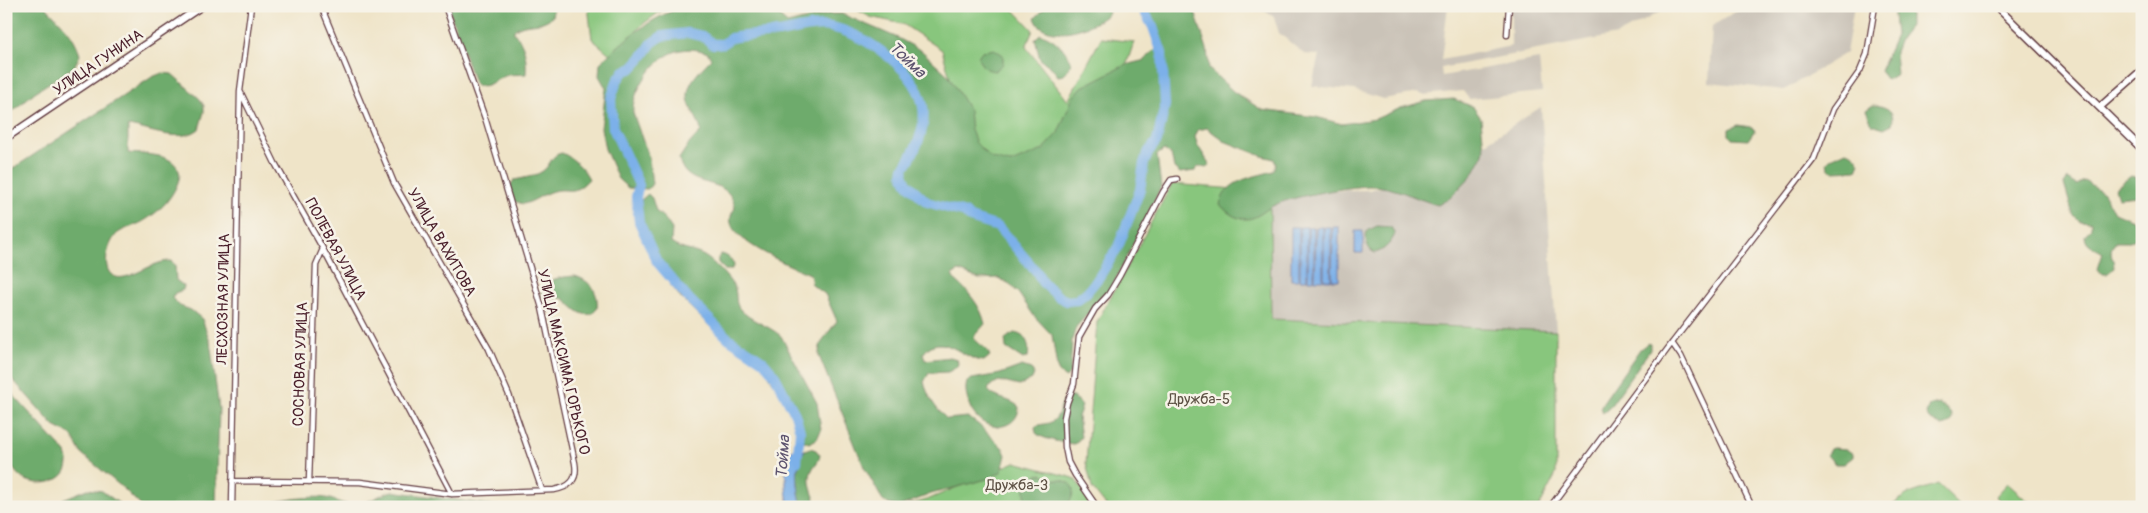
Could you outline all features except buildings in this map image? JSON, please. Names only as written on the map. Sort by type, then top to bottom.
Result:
[{"type":"street","name":"УЛИЦА ГУНИНА","points":[[6,138],[202,6]]},
{"type":"street","points":[[240,91],[251,6]]},
{"type":"street","name":"УЛИЦА ВАХИТОВА","points":[[321,6],[394,183],[489,349],[509,395],[542,490]]},
{"type":"street","name":"УЛИЦА МАКСИМА ГОРЬКОГО","points":[[232,481],[360,482],[452,494],[564,488],[570,485],[575,476],[575,463],[542,308],[486,121],[446,6]]},
{"type":"street","points":[[1507,35],[1509,6]]},
{"type":"street","points":[[1550,507],[1672,343],[1814,159],[1833,109],[1860,71],[1867,54],[1875,6]]},
{"type":"street","points":[[1996,6],[2142,149]]},
{"type":"street","points":[[2100,107],[2142,70]]},
{"type":"street","name":"ПОЛЕВАЯ УЛИЦА","points":[[240,91],[275,164],[323,249],[452,494]]},
{"type":"street","name":"ЛЕСХОЗНАЯ УЛИЦА","points":[[232,507],[240,91]]},
{"type":"street","points":[[1097,507],[1075,476],[1068,462],[1066,447],[1064,418],[1066,403],[1074,384],[1079,337],[1095,310],[1108,295],[1120,275],[1163,192],[1171,180],[1177,179]]},
{"type":"street","name":"СОСНОВАЯ УЛИЦА","points":[[309,482],[316,265],[323,249]]},
{"type":"street","points":[[1672,343],[1681,356],[1752,507]]},
{"type":"shaded area","points":[[1257,6],[1448,6],[1441,60],[1511,46],[1511,6],[1520,6],[1521,9],[1544,6],[1671,6],[1617,35],[1441,68],[1442,76],[1539,59],[1542,92],[1469,99],[1463,91],[1423,95],[1418,93],[1383,99],[1354,90],[1312,86],[1319,55],[1304,54],[1279,33],[1274,17]]},
{"type":"shaded area","points":[[1745,6],[1750,6],[1752,9],[1757,6],[1854,6],[1846,53],[1784,90],[1709,82],[1712,26]]},
{"type":"shaded area","points":[[1541,107],[1556,331],[1271,319],[1270,202],[1273,192],[1369,190],[1438,174]]},
{"type":"green space","points":[[6,6],[45,6],[71,34],[80,55],[74,67],[35,92],[6,117]]},
{"type":"green space","points":[[448,6],[554,6],[552,17],[547,20],[523,25],[514,30],[524,52],[526,74],[508,75],[489,84],[476,86]]},
{"type":"green space","points":[[588,6],[668,6],[643,24],[612,56],[592,39]]},
{"type":"green space","points":[[688,6],[771,6],[787,24],[828,14],[842,14],[898,38],[922,51],[948,75],[969,110],[971,130],[976,143],[991,158],[1004,162],[1011,163],[1043,150],[1057,135],[1073,97],[1082,87],[1125,65],[1145,60],[1156,48],[1146,16],[1148,6],[1193,6],[1207,49],[1209,69],[1234,92],[1262,110],[1316,117],[1342,124],[1375,119],[1401,108],[1426,101],[1454,99],[1473,107],[1481,118],[1484,150],[1473,174],[1450,198],[1438,205],[1395,190],[1368,186],[1296,198],[1277,204],[1250,219],[1242,219],[1225,210],[1220,204],[1223,196],[1234,184],[1273,171],[1276,165],[1274,159],[1224,141],[1207,128],[1198,130],[1195,137],[1198,146],[1210,165],[1206,168],[1199,166],[1195,171],[1180,173],[1174,168],[1171,155],[1164,150],[1157,155],[1161,187],[1112,287],[1076,327],[1072,340],[1070,373],[1066,378],[1060,374],[1057,368],[1052,335],[1034,316],[1010,284],[998,278],[979,279],[959,271],[953,274],[953,278],[968,293],[980,310],[985,324],[974,336],[974,339],[987,350],[990,356],[984,361],[976,360],[953,348],[937,344],[930,347],[923,354],[925,360],[950,357],[957,359],[957,367],[948,372],[929,373],[924,382],[932,402],[947,419],[968,417],[1003,448],[1006,455],[1002,471],[991,478],[931,494],[898,507],[888,504],[882,499],[864,467],[819,356],[822,341],[837,321],[825,294],[812,285],[810,274],[767,254],[737,233],[731,223],[732,212],[735,208],[731,197],[725,190],[690,176],[683,170],[679,159],[688,145],[701,131],[689,102],[689,88],[696,76],[711,59],[708,53],[689,49],[669,54],[653,67],[636,95],[633,113],[649,158],[652,184],[648,189],[628,188],[618,179],[605,149],[601,128],[606,88],[599,76],[600,63],[641,28],[663,15]]},
{"type":"green space","points":[[850,6],[1010,6],[1033,30],[1026,47],[1068,101],[1101,38],[1134,42],[1085,188],[980,182],[942,50],[903,24],[870,17]]},
{"type":"green space","points":[[1043,6],[1085,6],[1088,8],[1107,6],[1109,13],[1093,24],[1082,28],[1059,32],[1048,31],[1040,26],[1035,18],[1043,10]]},
{"type":"green space","points":[[1893,6],[1910,6],[1910,26],[1900,39],[1895,52],[1897,74],[1887,80],[1880,71],[1896,35]]},
{"type":"green space","points":[[1040,34],[1055,41],[1070,59],[1071,64],[1064,75],[1058,76],[1051,67],[1040,59],[1035,39]]},
{"type":"green space","points":[[994,49],[1003,55],[1003,64],[995,71],[984,67],[978,57],[981,52]]},
{"type":"green space","points":[[162,73],[172,74],[200,99],[204,106],[204,112],[199,129],[183,135],[164,134],[128,126],[128,153],[167,158],[173,162],[180,175],[171,196],[161,208],[149,218],[121,231],[114,237],[108,249],[107,263],[111,274],[116,277],[122,277],[171,261],[175,266],[176,280],[184,286],[183,290],[175,293],[172,298],[180,306],[191,310],[202,319],[210,341],[219,409],[216,507],[142,507],[124,489],[81,453],[71,435],[54,426],[6,372],[6,173],[152,77]]},
{"type":"green space","points":[[1873,105],[1882,106],[1891,112],[1892,124],[1884,128],[1872,124],[1866,110]]},
{"type":"green space","points":[[1738,125],[1755,130],[1748,140],[1732,139],[1729,135],[1729,129]]},
{"type":"green space","points":[[1846,151],[1856,157],[1860,163],[1857,170],[1833,171],[1828,168],[1827,162],[1831,158]]},
{"type":"green space","points":[[562,153],[578,164],[589,179],[575,190],[553,191],[523,204],[514,201],[509,188],[514,180],[539,173],[545,169],[554,157]]},
{"type":"green space","points":[[2131,176],[2142,179],[2142,198],[2138,196],[2118,198],[2115,188]]},
{"type":"green space","points":[[2068,179],[2077,185],[2085,181],[2103,193],[2114,212],[2133,220],[2137,225],[2138,234],[2135,239],[2130,242],[2115,242],[2111,249],[2114,268],[2107,274],[2102,274],[2098,269],[2103,253],[2085,239],[2085,235],[2091,228],[2091,222],[2079,221],[2073,215],[2064,184]]},
{"type":"green space","name":"Дружба-5","points":[[1172,184],[1273,192],[1270,202],[1271,319],[1556,331],[1556,474],[1539,507],[1107,507],[1092,488],[1086,463],[1097,322]]},
{"type":"green space","points":[[648,194],[652,198],[656,211],[672,229],[671,243],[705,256],[710,260],[724,273],[733,285],[739,308],[749,317],[781,336],[817,403],[821,430],[817,439],[809,443],[802,440],[796,413],[771,379],[767,368],[745,349],[715,331],[681,298],[663,275],[644,240],[641,200]]},
{"type":"green space","points":[[1377,226],[1391,227],[1395,234],[1387,246],[1375,253],[1368,246],[1366,237],[1367,231]]},
{"type":"green space","points":[[721,254],[727,256],[732,261],[734,265],[731,270],[725,270],[718,263],[718,258]]},
{"type":"green space","points":[[575,276],[590,284],[595,292],[597,309],[592,314],[579,312],[562,298],[543,299],[542,292],[547,283],[557,278]]},
{"type":"green space","points":[[1014,333],[1022,336],[1027,341],[1028,357],[1023,359],[1006,348],[1005,339]]},
{"type":"green space","points":[[1648,343],[1650,344],[1650,350],[1609,408],[1603,413],[1600,408],[1603,402],[1640,349]]},
{"type":"green space","points":[[1022,366],[1031,369],[1034,374],[1032,379],[1019,386],[999,381],[991,385],[988,390],[995,396],[1019,407],[1017,416],[1012,422],[996,426],[988,425],[980,420],[973,412],[968,401],[966,392],[967,382],[972,379],[1000,374]]},
{"type":"green space","points":[[6,387],[66,453],[68,462],[62,476],[47,482],[38,483],[30,481],[22,478],[6,460]]},
{"type":"green space","points":[[1068,397],[1074,397],[1082,406],[1078,417],[1081,437],[1075,444],[1048,439],[1036,433],[1035,427],[1054,420],[1063,402]]},
{"type":"green space","points":[[1939,404],[1950,412],[1952,419],[1951,422],[1942,426],[1929,419],[1926,414],[1929,406]]},
{"type":"green space","points":[[810,448],[816,450],[820,455],[810,475],[811,489],[818,507],[802,507],[798,486],[798,470],[801,456],[805,450]]},
{"type":"green space","points":[[1830,449],[1846,449],[1853,454],[1853,457],[1844,464],[1835,464],[1827,455]]},
{"type":"green space","name":"Дружба-3","points":[[1015,462],[1074,478],[1096,507],[902,507],[927,500]]},
{"type":"green space","points":[[1042,474],[1054,480],[1065,481],[1072,486],[1072,497],[1065,507],[1026,507],[1026,481],[1029,478]]},
{"type":"green space","points":[[2007,483],[2032,505],[2031,507],[2007,507],[1995,496]]},
{"type":"green space","points":[[1938,484],[1962,507],[1890,507],[1906,495]]},
{"type":"green space","points":[[88,489],[102,491],[124,507],[59,507],[59,503],[63,499]]},
{"type":"green space","points":[[392,491],[503,507],[258,507],[311,497],[326,498],[344,504],[356,505]]},
{"type":"water","points":[[1291,227],[1299,227],[1299,280],[1291,280]]},
{"type":"water","points":[[1300,227],[1307,227],[1307,280],[1300,280]]},
{"type":"water","points":[[1308,227],[1314,227],[1314,280],[1308,280]]},
{"type":"water","points":[[1316,227],[1323,227],[1323,280],[1315,280]]},
{"type":"water","points":[[1324,227],[1331,227],[1331,280],[1324,280]]},
{"type":"water","points":[[1333,227],[1339,227],[1339,280],[1332,280]]},
{"type":"water","points":[[1355,231],[1363,231],[1363,253],[1355,253]]},
{"type":"water","points":[[790,450],[805,450],[801,456],[798,470],[798,486],[802,507],[789,507],[786,478]]},
{"type":"waterway","name":"Тойма","points":[[797,462],[800,431],[795,414],[774,374],[763,361],[728,338],[687,297],[657,262],[639,222],[636,197],[639,185],[613,128],[611,99],[617,81],[624,71],[631,69],[652,43],[662,36],[688,33],[702,36],[713,44],[723,44],[731,38],[742,36],[823,26],[837,28],[857,36],[876,47],[897,64],[918,90],[924,118],[921,134],[904,168],[903,174],[907,183],[927,202],[965,213],[970,218],[998,227],[1037,272],[1042,282],[1059,297],[1067,301],[1077,300],[1087,292],[1099,277],[1118,247],[1140,190],[1144,163],[1149,151],[1157,141],[1165,105],[1162,53],[1153,27],[1141,6]]}]
